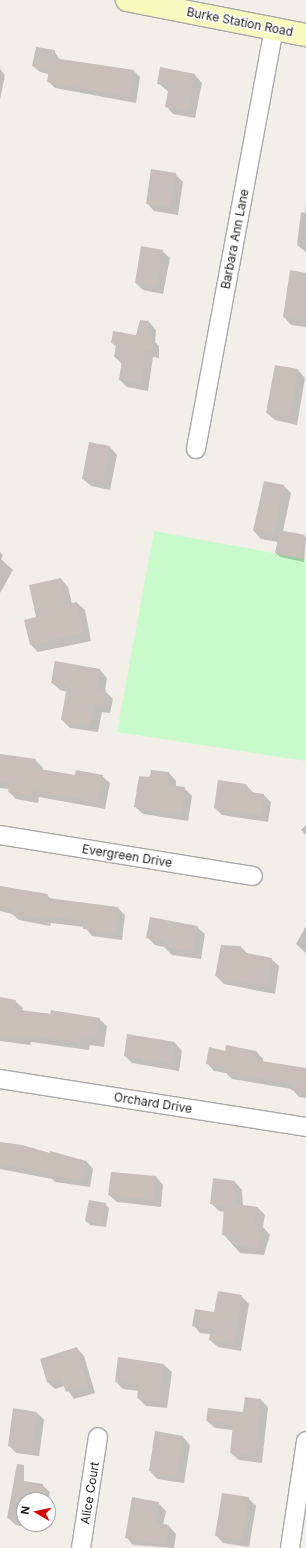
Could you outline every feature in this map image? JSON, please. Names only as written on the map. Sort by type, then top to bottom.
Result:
[{"type":"street","name":"Burke Station Road","points":[[127,0],[156,3],[274,30],[306,35]]},
{"type":"street","name":"Barbara Ann Lane","points":[[196,449],[274,30]]},
{"type":"street","name":"Evergreen Drive","points":[[0,835],[253,876]]},
{"type":"street","name":"Orchard Drive","points":[[0,1079],[306,1127]]},
{"type":"street","name":"Alice Court","points":[[81,1548],[98,1437]]},
{"type":"street","points":[[290,1548],[302,1494],[306,1441]]},
{"type":"green space","points":[[154,531],[306,559],[306,761],[117,732]]},
{"type":"building","points":[[36,47],[55,50],[54,58],[134,70],[130,97],[47,82],[49,69],[32,66]]},
{"type":"building","points":[[160,67],[195,74],[188,111],[165,107],[169,86],[157,84]]},
{"type":"building","points":[[151,169],[176,173],[170,208],[146,204]]},
{"type":"building","points":[[141,246],[163,250],[156,287],[135,283]]},
{"type":"building","points":[[290,270],[306,273],[304,321],[283,317]]},
{"type":"building","points":[[140,320],[149,321],[147,337],[152,337],[152,351],[145,350],[141,384],[119,380],[122,360],[114,357],[116,345],[124,346],[111,343],[113,331],[136,335]]},
{"type":"building","points":[[275,365],[298,369],[289,418],[266,413]]},
{"type":"building","points":[[89,442],[110,446],[103,483],[82,479]]},
{"type":"building","points":[[264,481],[284,485],[273,536],[253,531]]},
{"type":"building","points":[[280,530],[305,535],[301,558],[275,553]]},
{"type":"building","points":[[61,578],[67,604],[77,602],[84,633],[30,645],[24,620],[36,617],[29,585]]},
{"type":"building","points":[[55,661],[100,669],[97,689],[106,690],[103,706],[94,705],[90,726],[61,720],[67,686],[51,683]]},
{"type":"building","points":[[0,754],[36,759],[34,768],[75,775],[76,770],[103,775],[98,802],[31,790],[31,796],[8,792],[9,783],[0,782]]},
{"type":"building","points":[[151,770],[169,772],[168,785],[185,787],[181,814],[134,807],[139,776],[150,777]]},
{"type":"building","points":[[218,780],[246,784],[245,791],[264,794],[261,815],[214,808]]},
{"type":"building","points":[[0,886],[48,894],[47,898],[118,907],[115,933],[83,929],[84,921],[44,916],[43,919],[11,913],[12,908],[0,906]]},
{"type":"building","points":[[150,917],[198,926],[193,952],[164,947],[165,941],[146,938]]},
{"type":"building","points":[[221,945],[241,946],[242,952],[272,958],[268,987],[215,976]]},
{"type":"building","points":[[0,997],[16,1000],[14,1009],[50,1014],[51,1010],[100,1018],[96,1040],[83,1038],[82,1043],[24,1035],[23,1038],[0,1035]]},
{"type":"building","points":[[127,1034],[175,1042],[172,1064],[124,1056]]},
{"type":"building","points":[[226,1045],[256,1051],[255,1060],[306,1068],[306,1092],[291,1090],[292,1084],[224,1072],[225,1067],[206,1064],[209,1047],[225,1051]]},
{"type":"building","points":[[0,1142],[22,1145],[50,1153],[50,1151],[86,1161],[83,1180],[46,1175],[46,1173],[0,1164]]},
{"type":"building","points":[[111,1172],[156,1176],[154,1200],[108,1195]]},
{"type":"building","points":[[213,1178],[235,1181],[236,1204],[258,1207],[254,1225],[263,1226],[257,1248],[232,1245],[233,1237],[222,1235],[224,1206],[210,1204]]},
{"type":"building","points":[[89,1200],[106,1203],[102,1224],[85,1221]]},
{"type":"building","points":[[218,1291],[242,1295],[234,1344],[209,1340],[211,1329],[192,1326],[195,1309],[214,1312]]},
{"type":"building","points":[[77,1347],[88,1385],[66,1392],[61,1378],[47,1382],[40,1359]]},
{"type":"building","points":[[118,1357],[164,1364],[159,1402],[137,1398],[139,1385],[115,1382]]},
{"type":"building","points":[[245,1397],[261,1399],[255,1456],[230,1453],[233,1424],[206,1421],[208,1408],[243,1412]]},
{"type":"building","points":[[13,1408],[37,1412],[32,1449],[8,1446]]},
{"type":"building","points":[[155,1431],[183,1436],[176,1476],[149,1471]]},
{"type":"building","points":[[17,1464],[24,1465],[24,1481],[43,1484],[42,1492],[16,1492],[16,1520],[7,1518]]},
{"type":"building","points":[[222,1493],[249,1497],[242,1540],[215,1536]]},
{"type":"building","points":[[132,1497],[159,1502],[155,1522],[169,1525],[165,1545],[125,1538]]}]
